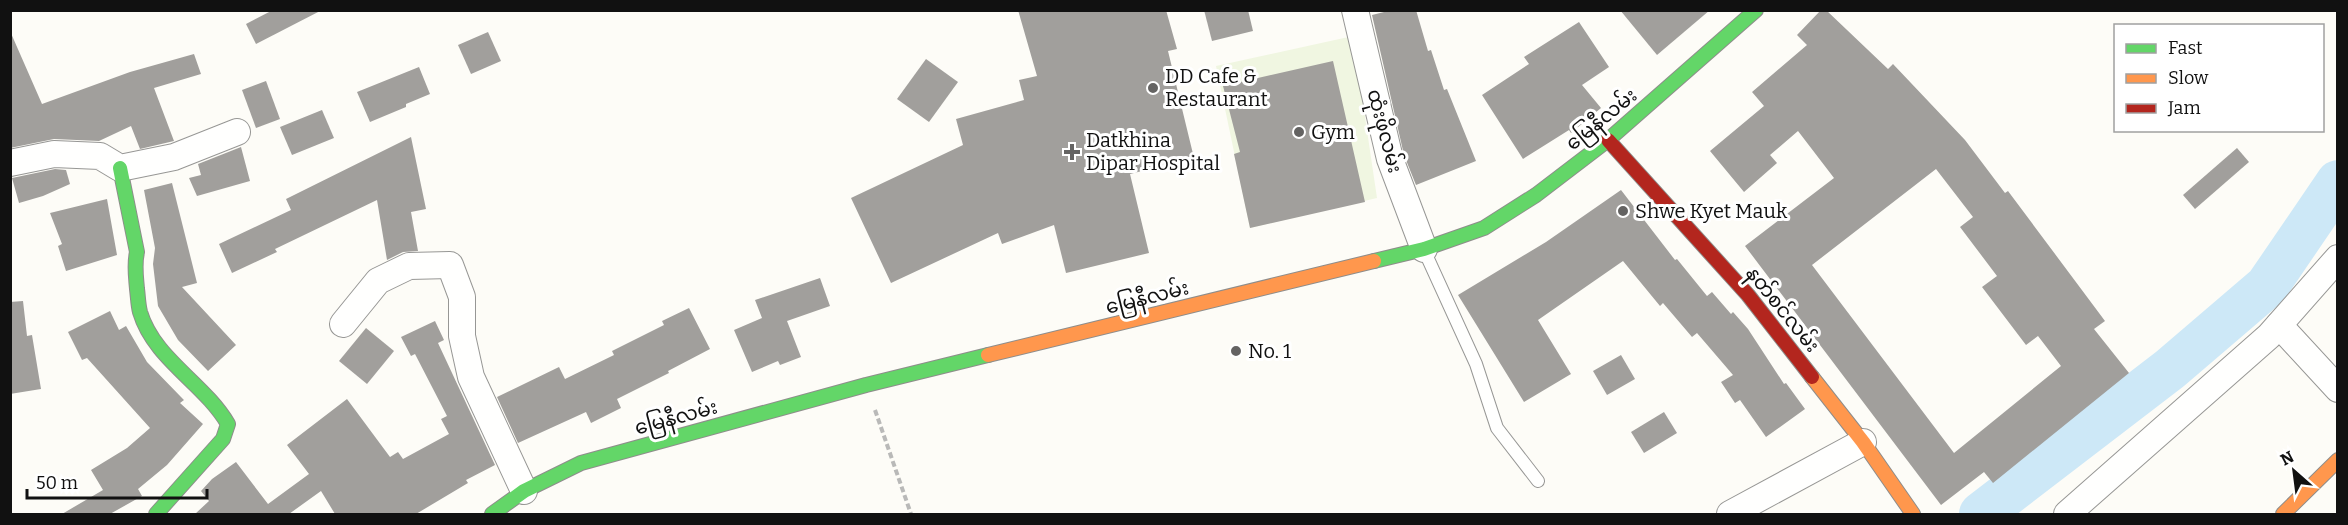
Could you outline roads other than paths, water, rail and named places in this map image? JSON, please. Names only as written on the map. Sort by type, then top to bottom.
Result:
[{"type":"main road","name":"မြေနီလမ်း","points":[[492,514],[524,491],[581,463],[866,385],[1424,249],[1484,228],[1536,195],[1608,140],[1756,10]]},
{"type":"main road","name":"နတ်စင်လမ်း","points":[[1608,140],[1748,295],[1863,442],[1914,514]]},
{"type":"main road","points":[[120,168],[137,252],[134,263],[140,311],[163,352],[220,410],[228,424],[223,439],[156,514]]},
{"type":"main road","points":[[2283,514],[2337,460]]},
{"type":"street","name":"ထုံးဖိုလမ်း","points":[[1354,10],[1390,159],[1424,249]]},
{"type":"street","points":[[10,164],[54,154],[100,156],[120,168],[174,157],[237,132]]},
{"type":"street","points":[[2067,514],[2260,344],[2337,258]]},
{"type":"street","points":[[343,324],[378,281],[409,266],[450,265],[462,297],[462,336],[471,377],[524,491]]},
{"type":"street","points":[[2279,325],[2337,389]]},
{"type":"street","points":[[1730,514],[1863,442]]},
{"type":"lane","points":[[1424,249],[1476,364],[1497,428],[1538,481]]},
{"type":"waterway","points":[[1981,514],[2170,369],[2267,286],[2338,182]]},
{"type":"place","name":"DD Cafe & Restaurant","points":[[1153,88]]},
{"type":"place","name":"Gym","points":[[1299,132]]},
{"type":"place","name":"Datkhina Dipar Hospital","points":[[1072,152]]},
{"type":"place","name":"Shwe Kyet Mauk","points":[[1623,211]]},
{"type":"place","name":"No. 1","points":[[1236,351]]}]
